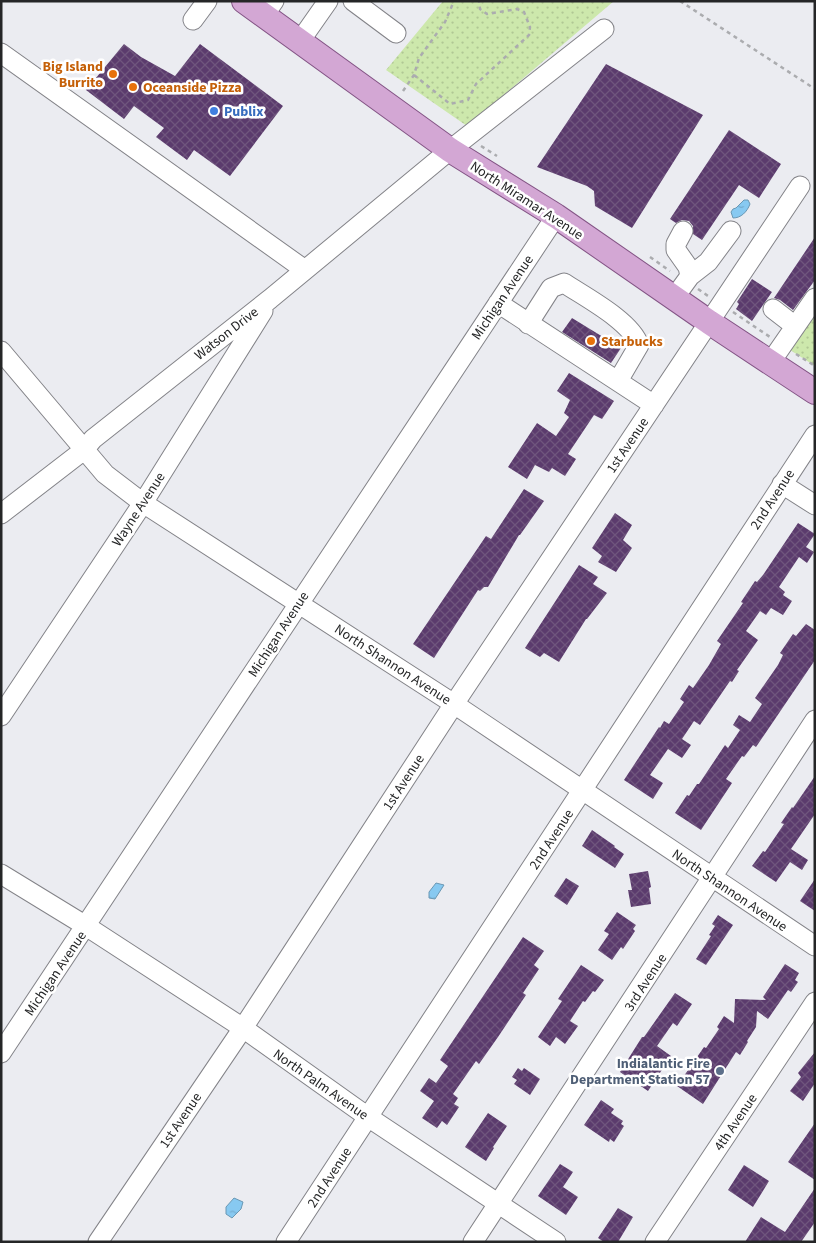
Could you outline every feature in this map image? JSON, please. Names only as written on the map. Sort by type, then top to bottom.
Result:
[{"type":"main road","name":"North Miramar Avenue","points":[[244,1],[269,8],[300,42],[450,150],[556,216],[709,322],[815,392]]},
{"type":"street","points":[[193,20],[207,1]]},
{"type":"street","points":[[300,42],[328,1]]},
{"type":"street","points":[[353,1],[396,33]]},
{"type":"street","name":"Watson Drive","points":[[1,514],[84,450],[100,433],[270,299],[450,150],[604,29]]},
{"type":"street","points":[[1,53],[305,270]]},
{"type":"street","name":"1st Avenue","points":[[98,1242],[800,186]]},
{"type":"street","name":"Michigan Avenue","points":[[1,1053],[556,216]]},
{"type":"street","points":[[683,231],[676,244],[676,250],[688,267],[690,276]]},
{"type":"street","points":[[674,298],[690,276],[708,262],[731,231]]},
{"type":"street","points":[[528,324],[551,288],[564,283],[612,313],[636,336],[639,345],[618,381]]},
{"type":"street","points":[[770,363],[815,298]]},
{"type":"street","name":"Wayne Avenue","points":[[1,716],[143,503],[270,299]]},
{"type":"street","points":[[498,303],[654,405]]},
{"type":"street","points":[[773,309],[795,326]]},
{"type":"street","name":"North Shannon Avenue","points":[[1,351],[104,474],[143,503],[299,602],[454,704],[712,879],[815,946]]},
{"type":"street","name":"2nd Avenue","points":[[286,1242],[815,435]]},
{"type":"street","points":[[782,484],[815,505]]},
{"type":"street","name":"3rd Avenue","points":[[473,1242],[815,720]]},
{"type":"street","name":"North Palm Avenue","points":[[1,874],[86,926],[242,1028],[368,1117],[556,1242]]},
{"type":"street","name":"4th Avenue","points":[[655,1242],[815,1002]]},
{"type":"path","points":[[403,91],[414,75],[419,58],[445,22],[454,1]]},
{"type":"path","points":[[414,75],[450,104],[468,100],[476,84],[529,35],[530,27],[524,12],[517,10],[487,14],[480,9],[480,1]]},
{"type":"path","points":[[680,1],[815,89]]},
{"type":"green space","points":[[443,1],[614,1],[467,126],[386,70]]},
{"type":"green space","points":[[815,308],[815,366],[787,348]]},
{"type":"water","points":[[744,200],[748,200],[750,204],[747,210],[741,216],[733,218],[731,212]]},
{"type":"water","points":[[436,883],[444,885],[435,899],[429,898],[429,892]]},
{"type":"water","points":[[234,1198],[243,1202],[241,1209],[232,1218],[226,1214],[226,1207]]},
{"type":"building","name":"Publix","points":[[124,44],[141,57],[175,76],[200,44],[283,106],[230,176],[194,150],[187,160],[156,137],[164,128],[134,106],[124,119],[86,90]]},
{"type":"building","points":[[606,64],[703,115],[632,228],[595,206],[594,191],[587,186],[537,167]]},
{"type":"building","points":[[729,130],[781,164],[759,198],[739,185],[702,240],[693,234],[693,226],[689,221],[682,220],[676,223],[670,219]]},
{"type":"building","points":[[815,237],[815,280],[793,310],[780,300],[774,298]]},
{"type":"building","points":[[752,279],[772,292],[752,321],[736,309],[739,304],[737,302]]},
{"type":"building","name":"Starbucks","points":[[572,318],[621,348],[611,363],[562,332]]},
{"type":"building","points":[[569,373],[614,401],[602,419],[594,415],[568,454],[576,459],[565,476],[552,468],[549,472],[535,465],[527,479],[508,467],[537,423],[556,436],[569,417],[564,413],[570,400],[557,391]]},
{"type":"building","points":[[524,489],[544,501],[519,535],[488,587],[484,587],[480,591],[478,590],[434,658],[413,644],[486,536],[491,539]]},
{"type":"building","points":[[615,513],[632,525],[623,540],[632,548],[616,572],[598,562],[602,556],[592,548]]},
{"type":"building","points":[[798,523],[815,534],[806,547],[814,552],[807,563],[799,557],[779,587],[785,592],[783,595],[792,601],[783,615],[771,608],[766,615],[760,611],[746,631],[758,640],[737,670],[739,671],[732,682],[730,681],[700,725],[694,721],[682,739],[691,745],[682,758],[668,749],[650,775],[663,783],[653,799],[624,780],[659,727],[664,721],[669,724],[684,702],[680,699],[689,685],[693,688],[709,665],[721,644],[717,641],[743,603],[741,602],[755,581],[757,582],[763,575]]},
{"type":"building","points":[[579,565],[598,577],[593,584],[607,593],[586,619],[559,662],[544,653],[540,657],[525,648]]},
{"type":"building","points":[[806,624],[815,630],[815,660],[756,747],[753,745],[744,757],[742,756],[726,779],[732,783],[701,830],[675,813],[687,795],[689,796],[697,784],[699,784],[725,745],[728,748],[740,730],[733,725],[739,715],[750,722],[762,704],[755,698],[778,665],[783,655],[780,653],[793,634],[796,636]]},
{"type":"building","points":[[815,776],[815,814],[791,849],[808,860],[802,870],[790,862],[776,882],[752,866],[763,851],[765,852],[784,824],[781,823]]},
{"type":"building","points":[[592,830],[624,854],[615,868],[582,846]]},
{"type":"building","points":[[648,871],[651,887],[649,888],[651,904],[631,907],[628,890],[632,890],[629,874]]},
{"type":"building","points":[[566,878],[579,886],[567,905],[554,896]]},
{"type":"building","points":[[815,879],[815,911],[800,901]]},
{"type":"building","points":[[617,912],[636,925],[633,929],[635,931],[623,949],[621,947],[612,960],[598,950],[609,934],[604,931]]},
{"type":"building","points":[[718,915],[733,925],[706,965],[696,959],[711,936],[709,935],[715,926],[712,924]]},
{"type":"building","points":[[523,937],[544,951],[534,965],[539,969],[523,993],[526,995],[498,1037],[479,1064],[476,1061],[453,1094],[458,1098],[454,1104],[459,1107],[447,1125],[442,1121],[437,1128],[422,1118],[434,1101],[420,1091],[429,1078],[436,1083],[448,1066],[440,1060]]},
{"type":"building","points":[[785,964],[799,973],[795,980],[798,982],[791,992],[788,990],[768,1019],[757,1011],[756,1027],[748,1042],[740,1055],[736,1052],[703,1104],[677,1086],[719,1029],[717,1027],[724,1016],[734,1023],[735,999],[766,1000],[763,997]]},
{"type":"building","points":[[581,965],[604,980],[585,1002],[583,1001],[570,1021],[578,1026],[565,1044],[556,1037],[550,1046],[538,1037],[562,1001],[558,999]]},
{"type":"building","points":[[675,993],[692,1004],[677,1026],[673,1023],[657,1046],[671,1056],[648,1091],[620,1072],[642,1037],[644,1037]]},
{"type":"building","points":[[815,1052],[815,1083],[803,1101],[790,1091],[801,1077],[798,1073]]},
{"type":"building","points":[[518,1068],[522,1071],[524,1068],[540,1079],[530,1095],[514,1084],[517,1080],[512,1077]]},
{"type":"building","points":[[601,1100],[614,1109],[611,1113],[623,1121],[621,1124],[624,1126],[614,1142],[610,1139],[609,1142],[584,1125]]},
{"type":"building","points":[[488,1113],[507,1126],[486,1161],[465,1147]]},
{"type":"building","points":[[815,1123],[815,1180],[788,1162]]},
{"type":"building","points":[[560,1164],[573,1172],[563,1187],[578,1197],[566,1215],[538,1196]]},
{"type":"building","points":[[744,1165],[769,1181],[753,1207],[728,1190]]},
{"type":"building","points":[[815,1188],[815,1222],[801,1242],[745,1242],[761,1217],[785,1232]]},
{"type":"building","points":[[618,1208],[633,1217],[618,1242],[604,1242],[598,1238]]},
{"type":"place","name":"Big Island Burrito","points":[[113,74]]},
{"type":"place","name":"Oceanside Pizza","points":[[133,87]]},
{"type":"place","name":"Publix","points":[[214,111]]},
{"type":"place","name":"Starbucks","points":[[591,341]]},
{"type":"place","name":"Indialantic Fire Department Station 57","points":[[720,1071]]}]
